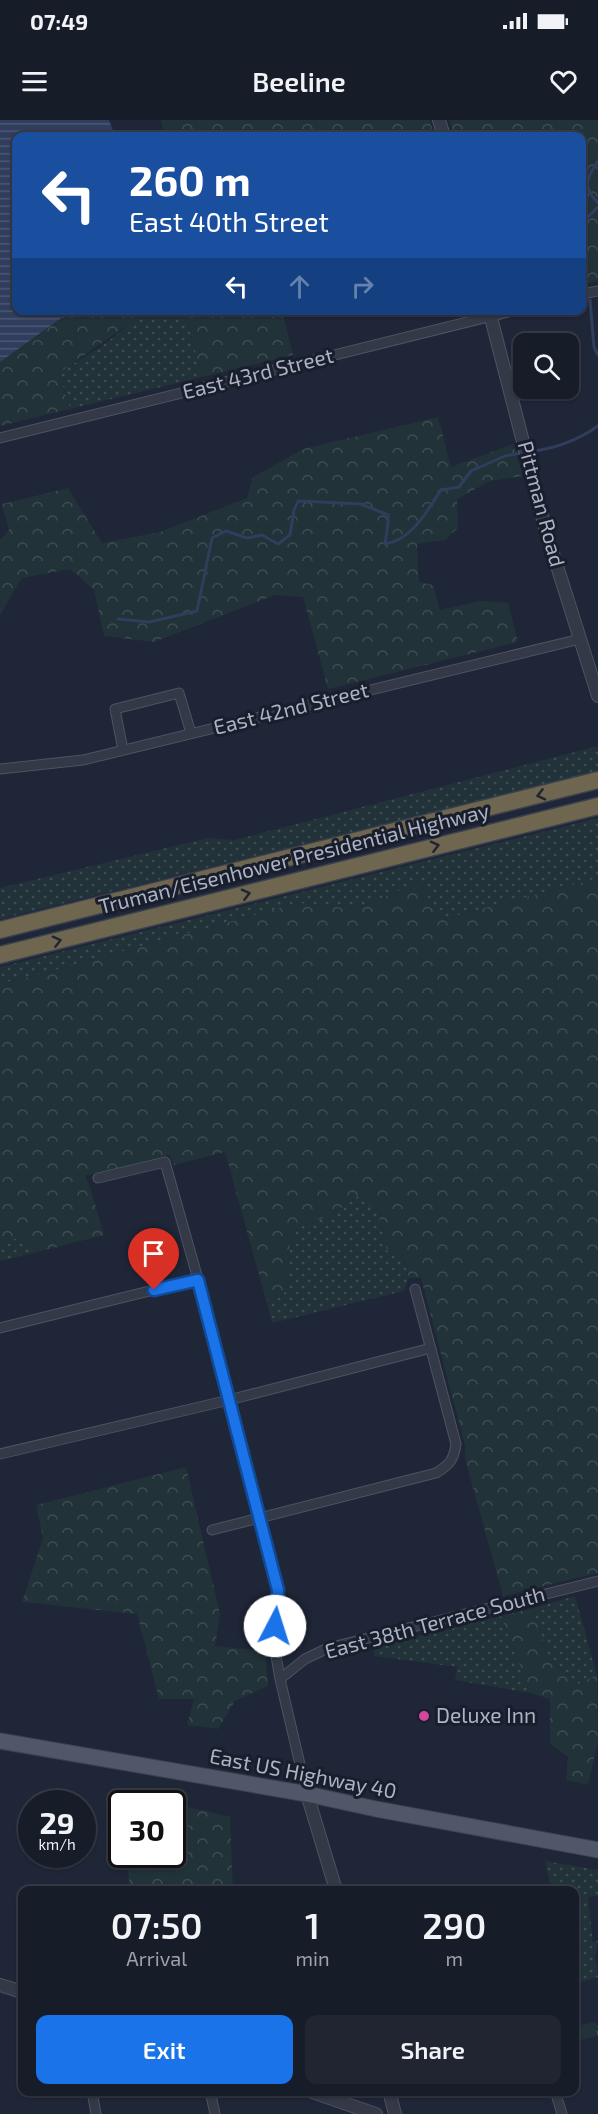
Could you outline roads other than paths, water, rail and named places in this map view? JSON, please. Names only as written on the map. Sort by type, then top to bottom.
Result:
[{"type":"highway","name":"Truman/Eisenhower Presidential Highway","points":[[0,930],[598,780]]},
{"type":"highway","name":"Truman/Eisenhower Presidential Highway","points":[[0,955],[598,806]]},
{"type":"main road","name":"East US Highway 40","points":[[0,1741],[307,1794],[375,1809],[598,1850]]},
{"type":"street","name":"East 43rd Street","points":[[0,438],[486,315]]},
{"type":"street","name":"Pittman Road","points":[[490,315],[546,531],[598,696]]},
{"type":"street","name":"East 42nd Street","points":[[0,769],[82,760],[580,639]]},
{"type":"street","points":[[123,750],[115,709],[179,693],[191,733]]},
{"type":"street","points":[[98,1178],[165,1162],[278,1590],[274,1644],[280,1680],[307,1794],[335,1886]]},
{"type":"street","points":[[0,1328],[198,1280]]},
{"type":"street","points":[[212,1530],[436,1473],[449,1466],[456,1444],[415,1289]]},
{"type":"street","points":[[0,1454],[229,1400],[431,1348]]},
{"type":"street","name":"East 38th Terrace South","points":[[280,1680],[305,1659],[328,1648],[598,1581]]},
{"type":"street","points":[[0,1985],[18,1991]]},
{"type":"street","points":[[94,2096],[96,2114]]},
{"type":"street","points":[[211,2096],[215,2114]]},
{"type":"street","points":[[324,2096],[376,2114]]},
{"type":"street","points":[[390,2096],[395,2114]]},
{"type":"street","points":[[557,2096],[562,2114]]},
{"type":"water","points":[[0,120],[109,120],[114,132],[12,132],[12,315],[65,315],[0,362]]},
{"type":"waterway","points":[[598,161],[588,182],[590,192],[598,203]]},
{"type":"waterway","points":[[586,219],[598,207]]},
{"type":"waterway","points":[[590,300],[594,347],[598,355]]},
{"type":"waterway","points":[[528,452],[565,444],[598,426]]},
{"type":"waterway","points":[[118,619],[149,622],[197,611],[212,538],[226,531],[247,538],[262,535],[278,544],[290,535],[294,510],[298,501],[361,504],[388,515],[385,544],[411,531],[441,490],[459,487],[471,471],[505,456],[521,453]]},
{"type":"place","name":"Deluxe Inn","points":[[424,1716]]}]
